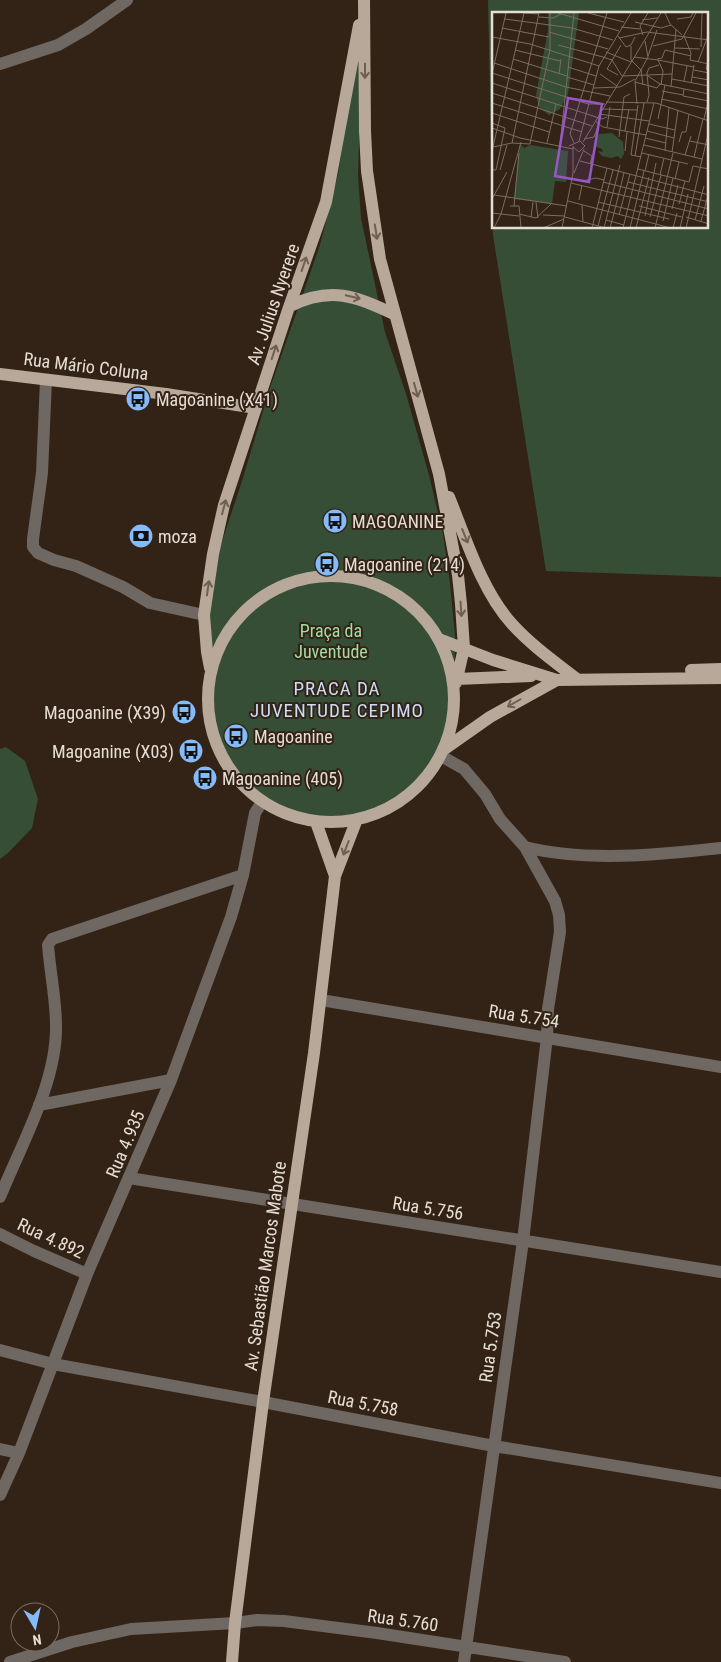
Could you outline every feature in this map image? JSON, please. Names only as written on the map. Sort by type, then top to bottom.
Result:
[{"type":"main road","name":"Av. Julius Nyerere","points":[[210,671],[204,615],[213,554],[224,505],[250,407],[290,306],[326,202],[363,2]]},
{"type":"main road","name":"Av. Julius Nyerere","points":[[363,2],[367,171],[380,259],[439,474]]},
{"type":"main road","points":[[290,306],[306,298],[329,295],[350,296],[394,314]]},
{"type":"main road","name":"Rua Mário Coluna","points":[[0,374],[166,394],[250,407]]},
{"type":"main road","points":[[439,474],[458,575],[464,648],[454,693],[452,722],[442,753],[426,778],[406,797],[383,811],[357,819],[316,822],[291,816],[262,802],[237,780],[219,754],[209,723],[207,690],[210,671],[218,647],[231,626],[252,604],[279,587],[308,578],[340,576],[370,582],[398,596],[422,616],[439,639],[452,674],[454,693]]},
{"type":"main road","points":[[439,474],[472,554],[494,600],[511,623],[527,640],[577,679]]},
{"type":"main road","points":[[439,639],[493,660],[557,680],[721,678]]},
{"type":"main road","points":[[457,679],[721,669]]},
{"type":"main road","points":[[442,753],[490,717],[557,680]]},
{"type":"main road","name":"Av. Sebastião Marcos Mabote","points":[[232,1662],[235,1623],[263,1402],[314,1053],[335,876],[357,819]]},
{"type":"main road","name":"Av. Sebastião Marcos Mabote","points":[[316,822],[335,876]]},
{"type":"street","points":[[0,64],[58,46],[86,30],[127,0]]},
{"type":"street","points":[[46,380],[42,473],[32,538],[35,550],[46,557],[76,566],[122,587],[150,603],[204,615]]},
{"type":"street","name":"Rua 5.753","points":[[442,753],[464,770],[485,794],[500,820],[525,847],[548,887],[559,915],[560,932],[548,1009],[547,1037],[523,1241],[464,1662]]},
{"type":"street","name":"Rua 4.935","points":[[0,1495],[87,1274],[171,1080],[231,917],[243,875],[255,813],[262,802]]},
{"type":"street","points":[[525,847],[560,854],[617,855],[672,854],[721,848]]},
{"type":"street","points":[[0,1197],[40,1105],[53,1064],[56,1027],[48,945],[52,939],[243,875]]},
{"type":"street","name":"Rua 5.754","points":[[321,1000],[721,1067]]},
{"type":"street","points":[[40,1105],[171,1080]]},
{"type":"street","name":"Rua 5.756","points":[[129,1178],[721,1272]]},
{"type":"street","name":"Rua 4.892","points":[[0,1234],[87,1274]]},
{"type":"street","name":"Rua 5.758","points":[[0,1350],[53,1364],[494,1446],[721,1483]]},
{"type":"street","points":[[0,1449],[18,1452]]},
{"type":"street","name":"Rua 5.760","points":[[10,1662],[72,1642],[131,1629],[257,1620],[284,1621],[565,1662]]},
{"type":"green space","points":[[488,0],[721,0],[721,577],[546,571],[493,229],[708,229],[708,12],[492,12],[492,188]]},
{"type":"green space","name":"Praça da Juventude","points":[[363,4],[358,176],[361,218],[385,332],[406,394],[429,475],[443,534],[455,636],[454,693],[450,732],[441,756],[426,778],[406,797],[383,811],[357,819],[316,822],[291,816],[262,802],[237,781],[219,753],[209,723],[205,630],[208,584],[270,388],[320,245],[338,174]]},
{"type":"green space","points":[[6,747],[25,761],[38,799],[32,828],[0,859],[0,749]]},
{"type":"place","name":"Magoanine (X41)","points":[[138,399]]},
{"type":"place","name":"MAGOANINE","points":[[335,521]]},
{"type":"place","name":"moza","points":[[141,536]]},
{"type":"place","name":"Magoanine (214)","points":[[327,564]]},
{"type":"place","name":"Magoanine (X39)","points":[[184,712]]},
{"type":"place","name":"Magoanine","points":[[236,736]]},
{"type":"place","name":"Magoanine (X03)","points":[[191,751]]},
{"type":"place","name":"Magoanine (405)","points":[[205,778]]},
{"type":"district","name":"PRACA DA JUVENTUDE CEPIMO","points":[[337,699]]}]
